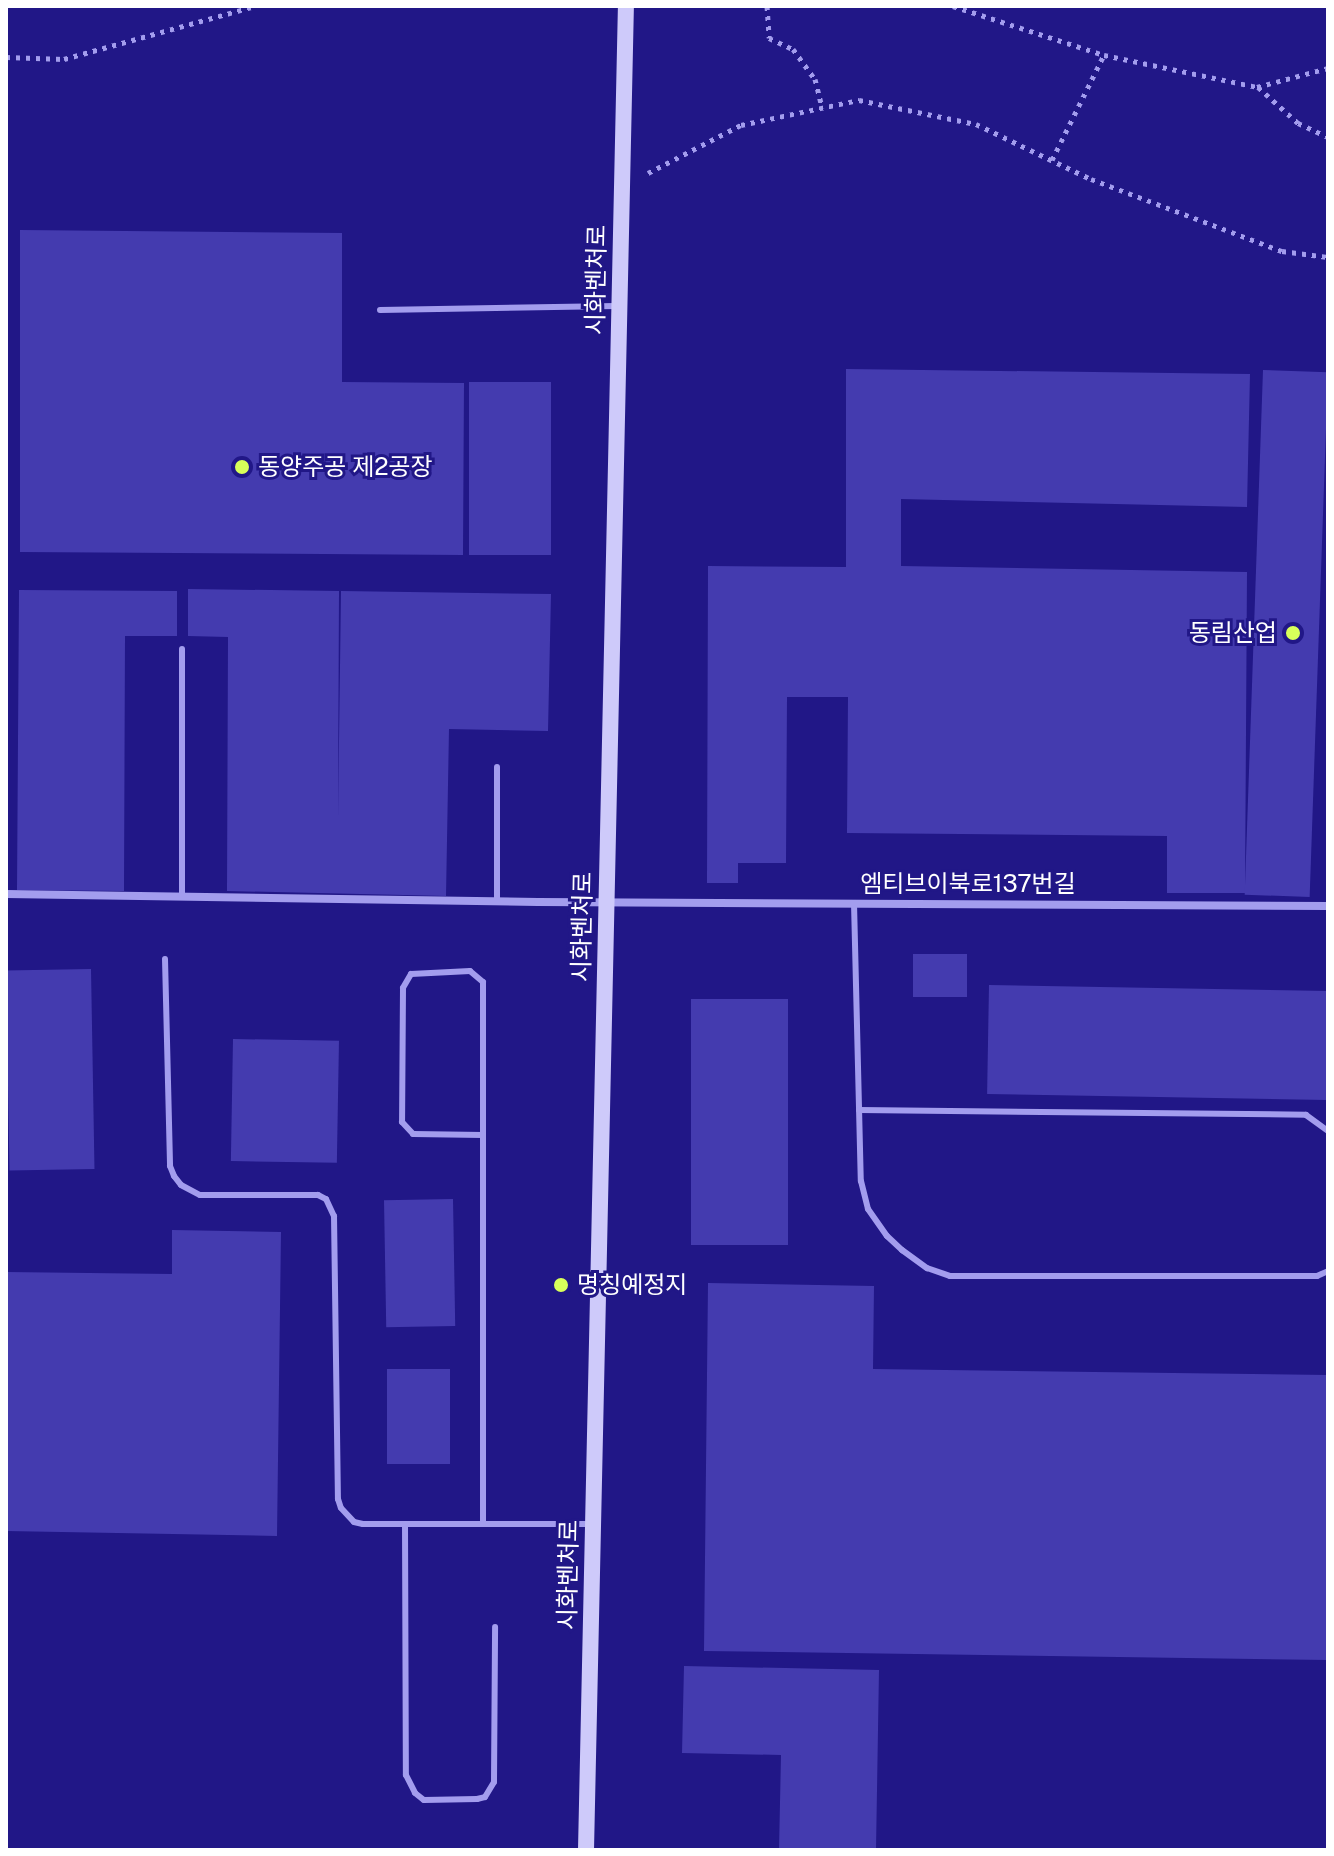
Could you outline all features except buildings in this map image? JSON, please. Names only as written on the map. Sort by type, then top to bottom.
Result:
[{"type":"street","name":"시화벤처로","points":[[586,1850],[626,6]]},
{"type":"street","name":"엠티브이북로137번길","points":[[6,894],[497,901],[1328,906]]},
{"type":"lane","points":[[380,310],[620,306]]},
{"type":"lane","points":[[182,649],[182,896]]},
{"type":"lane","points":[[497,767],[497,901]]},
{"type":"lane","points":[[854,903],[861,1181],[868,1209],[887,1236],[902,1250],[927,1268],[950,1276],[1317,1276],[1328,1271]]},
{"type":"lane","points":[[165,959],[170,1166],[181,1185],[200,1195],[318,1195],[326,1199],[334,1216],[338,1499],[341,1508],[354,1522],[593,1524]]},
{"type":"lane","points":[[483,1135],[413,1134],[402,1122],[403,988],[411,974],[470,971],[483,982],[483,1135],[483,1524]]},
{"type":"lane","points":[[859,1110],[1306,1115],[1328,1131]]},
{"type":"lane","points":[[405,1524],[406,1775],[409,1786],[424,1800],[485,1797],[494,1782],[495,1627]]},
{"type":"path","points":[[6,57],[64,59],[255,6]]},
{"type":"path","points":[[767,6],[769,38],[793,49],[815,79],[822,108]]},
{"type":"path","points":[[953,6],[1104,55],[1257,87],[1328,68]]},
{"type":"path","points":[[1052,160],[1104,55]]},
{"type":"path","points":[[1257,87],[1298,123],[1328,137]]},
{"type":"path","points":[[622,187],[741,125],[859,100],[976,124],[1091,179],[1282,251],[1328,257]]},
{"type":"place","name":"동양주공 제2공장","points":[[242,467]]},
{"type":"place","name":"동림산업","points":[[1293,633]]},
{"type":"place","name":"명칭예정지","points":[[561,1285]]}]
